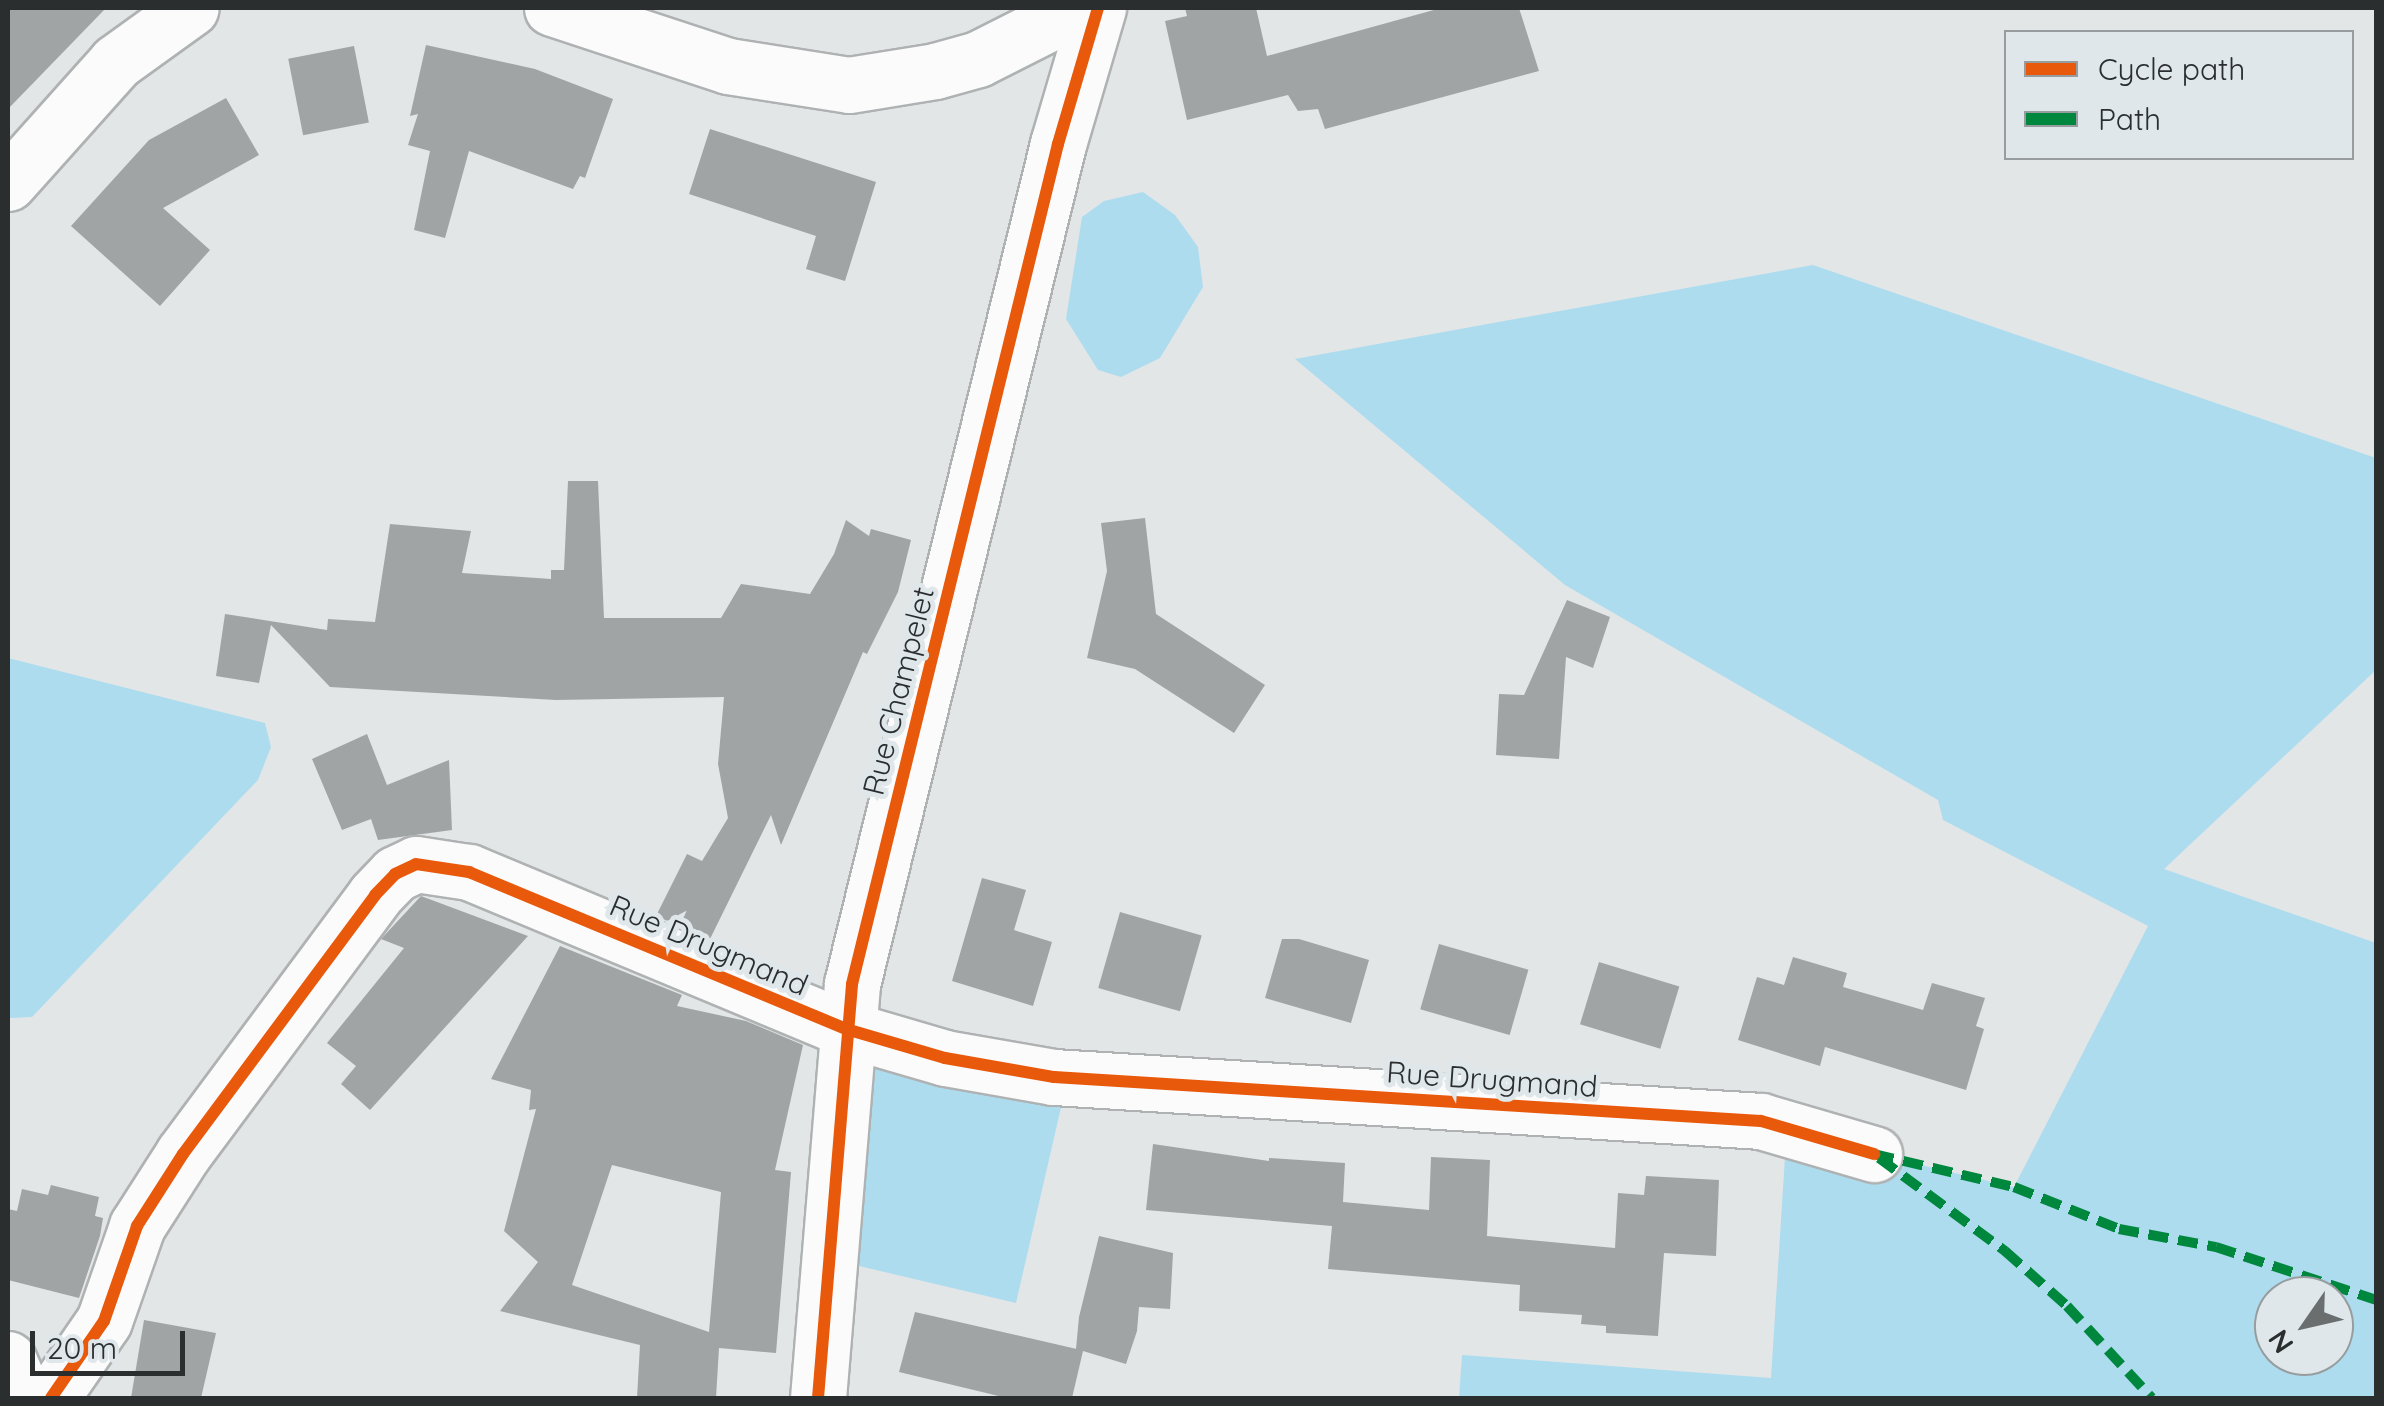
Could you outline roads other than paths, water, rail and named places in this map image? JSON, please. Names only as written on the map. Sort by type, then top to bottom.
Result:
[{"type":"street","points":[[8,183],[116,62],[191,8]]},
{"type":"street","points":[[552,8],[728,66],[849,85],[935,72],[978,59],[1079,8]]},
{"type":"street","name":"Rue Champelet","points":[[818,1398],[846,1029],[857,964],[1045,196],[1098,8]]},
{"type":"street","name":"Rue Drugmand","points":[[50,1398],[104,1321],[137,1226],[182,1154],[375,894],[416,864],[469,872],[846,1029],[944,1058],[1054,1076],[1761,1121],[1874,1154]]},
{"type":"street","points":[[8,1359],[25,1398]]}]
